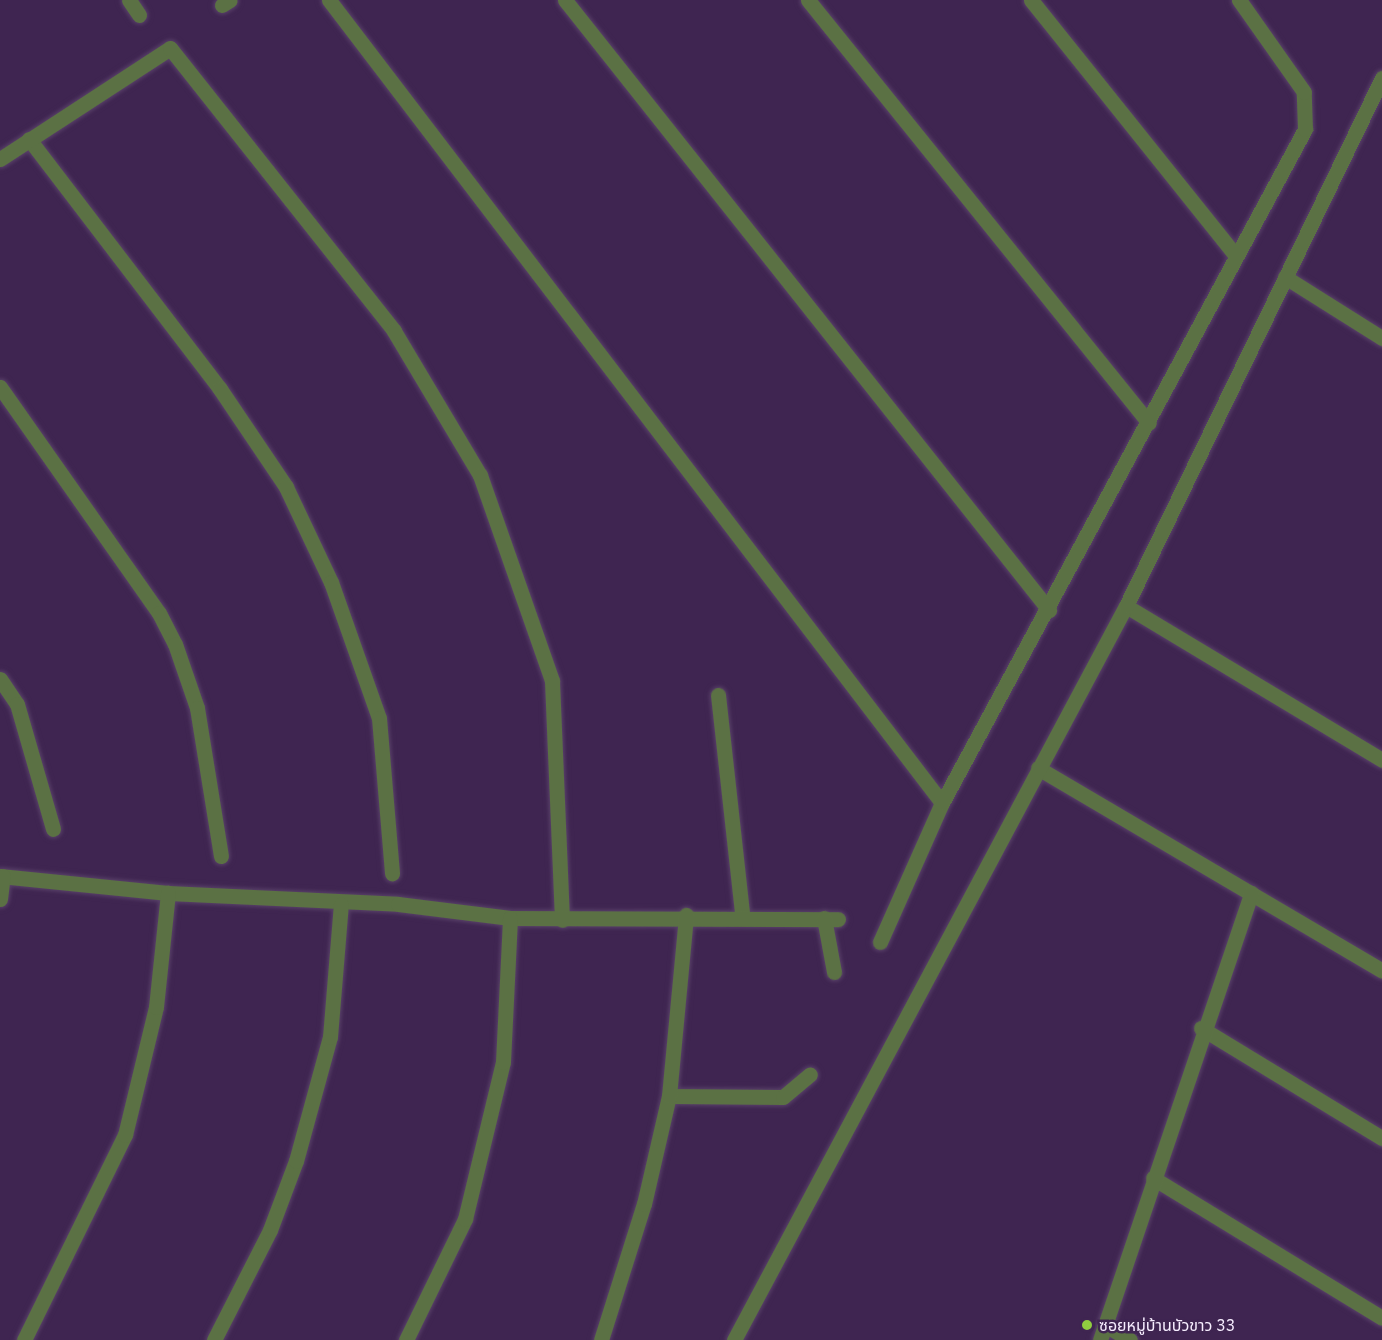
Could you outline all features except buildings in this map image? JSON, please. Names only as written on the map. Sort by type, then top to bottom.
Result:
[{"type":"street","points":[[129,0],[139,15]]},
{"type":"street","points":[[329,0],[942,803]]},
{"type":"street","points":[[565,0],[1049,610]]},
{"type":"street","points":[[808,0],[1149,423]]},
{"type":"street","points":[[1031,0],[1236,256]]},
{"type":"street","points":[[880,942],[942,803],[1049,610],[1305,129],[1304,92],[1239,0]]},
{"type":"street","points":[[0,159],[170,48],[394,331],[480,476],[552,681],[562,920]]},
{"type":"street","points":[[734,1340],[1126,606],[1382,78]]},
{"type":"street","points":[[29,139],[220,389],[286,487],[331,582],[379,718],[392,873]]},
{"type":"street","points":[[1285,277],[1382,338]]},
{"type":"street","points":[[0,387],[159,613],[175,644],[197,708],[221,856]]},
{"type":"street","points":[[1126,606],[1382,760]]},
{"type":"street","points":[[0,679],[17,704],[53,829]]},
{"type":"street","points":[[718,695],[742,914]]},
{"type":"street","points":[[1038,768],[1382,971]]},
{"type":"street","points":[[0,900],[1,876],[168,892],[341,904],[398,904],[510,918],[562,920],[742,914],[831,918],[834,972]]},
{"type":"street","points":[[24,1340],[125,1135],[156,1007],[168,892]]},
{"type":"street","points":[[1100,1340],[1201,1028],[1251,893]]},
{"type":"street","points":[[214,1340],[270,1230],[296,1161],[330,1037],[341,904]]},
{"type":"street","points":[[601,1340],[644,1204],[669,1096],[686,915]]},
{"type":"street","points":[[406,1340],[465,1219],[474,1185],[503,1062],[510,918]]},
{"type":"street","points":[[1201,1028],[1382,1138]]},
{"type":"street","points":[[669,1096],[783,1097],[810,1074]]},
{"type":"street","points":[[1153,1178],[1382,1318]]},
{"type":"street","points":[[1105,1324],[1130,1340]]},
{"type":"place","name":"ซอยหมู่บ้านบัวขาว 33","points":[[1087,1325]]}]
